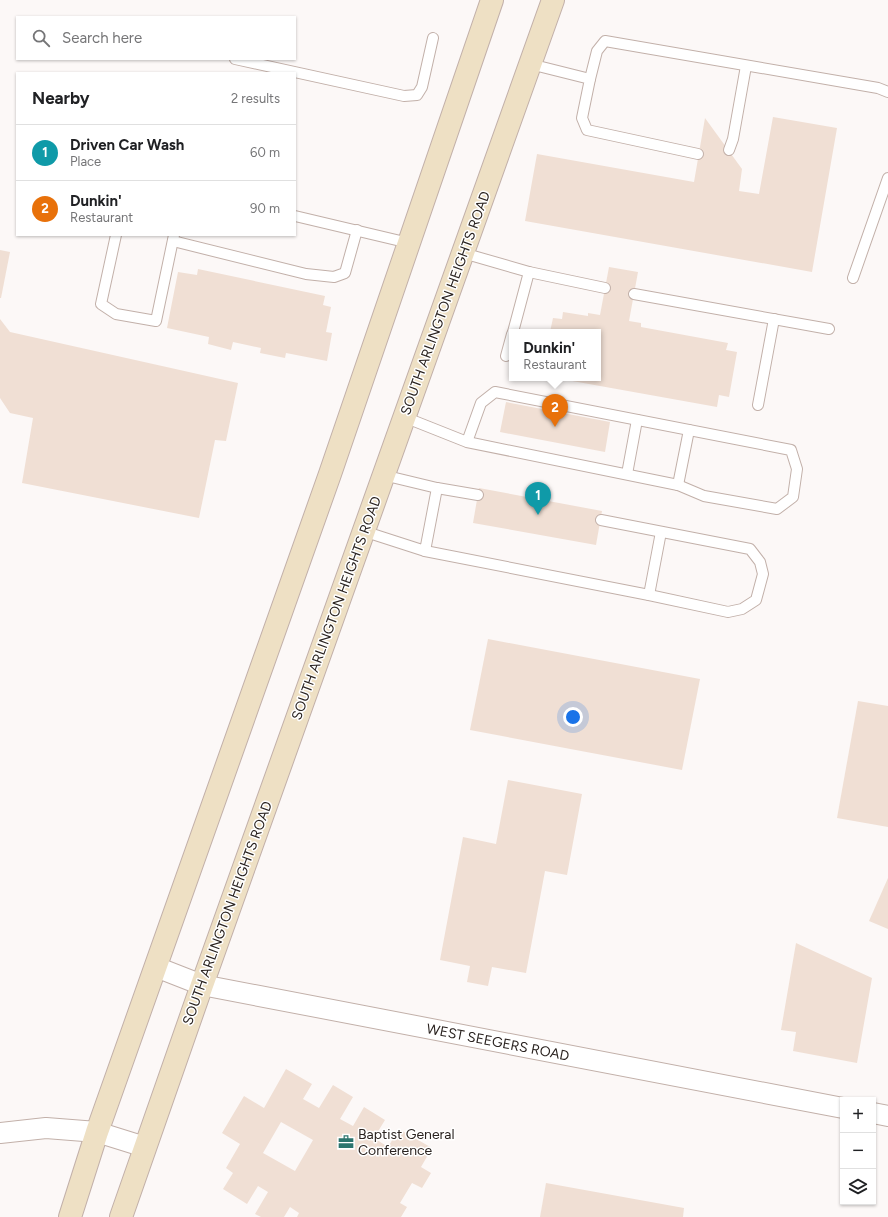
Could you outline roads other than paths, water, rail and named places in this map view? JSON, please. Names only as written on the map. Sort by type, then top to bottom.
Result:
[{"type":"main road","points":[[70,1217],[98,1132],[330,474],[491,0]]},
{"type":"main road","name":"SOUTH ARLINGTON HEIGHTS ROAD","points":[[121,1217],[202,985],[553,0]]},
{"type":"street","name":"WEST SEEGERS ROAD","points":[[156,967],[202,985],[840,1107]]},
{"type":"street","points":[[876,1114],[888,1116]]},
{"type":"street","points":[[0,1133],[46,1128],[98,1132],[145,1147]]},
{"type":"lane","points":[[296,72],[404,96],[417,95],[422,87],[433,38]]},
{"type":"lane","points":[[698,154],[587,130],[582,118],[597,51],[605,41],[878,88],[888,92]]},
{"type":"lane","points":[[240,60],[294,72]]},
{"type":"lane","points":[[530,64],[590,80]]},
{"type":"lane","points":[[729,150],[733,139],[746,66]]},
{"type":"lane","points":[[853,278],[888,178]]},
{"type":"lane","points":[[296,216],[408,243]]},
{"type":"lane","points":[[116,236],[101,304],[116,314],[156,321],[174,238],[306,274],[334,277],[345,273],[356,230]]},
{"type":"lane","points":[[463,253],[529,272],[605,288]]},
{"type":"lane","points":[[513,329],[529,272]]},
{"type":"lane","points":[[634,294],[829,329]]},
{"type":"lane","points":[[758,405],[774,319]]},
{"type":"lane","points":[[506,356],[509,344]]},
{"type":"lane","points":[[404,417],[467,442],[678,485],[704,496],[777,509],[793,497],[797,469],[791,450],[495,392],[481,403],[467,442]]},
{"type":"lane","points":[[627,474],[637,420]]},
{"type":"lane","points":[[678,485],[689,430]]},
{"type":"lane","points":[[384,475],[437,488],[478,495]]},
{"type":"lane","points":[[425,552],[437,488]]},
{"type":"lane","points":[[364,531],[425,552],[649,595],[728,612],[742,609],[756,600],[762,574],[760,562],[750,549],[601,520]]},
{"type":"lane","points":[[649,595],[661,532]]},
{"type":"place","name":"Dunkin'","points":[[555,427]]},
{"type":"place","name":"Driven Car Wash","points":[[538,515]]},
{"type":"place","name":"Baptist General Conference","points":[[346,1142]]}]
